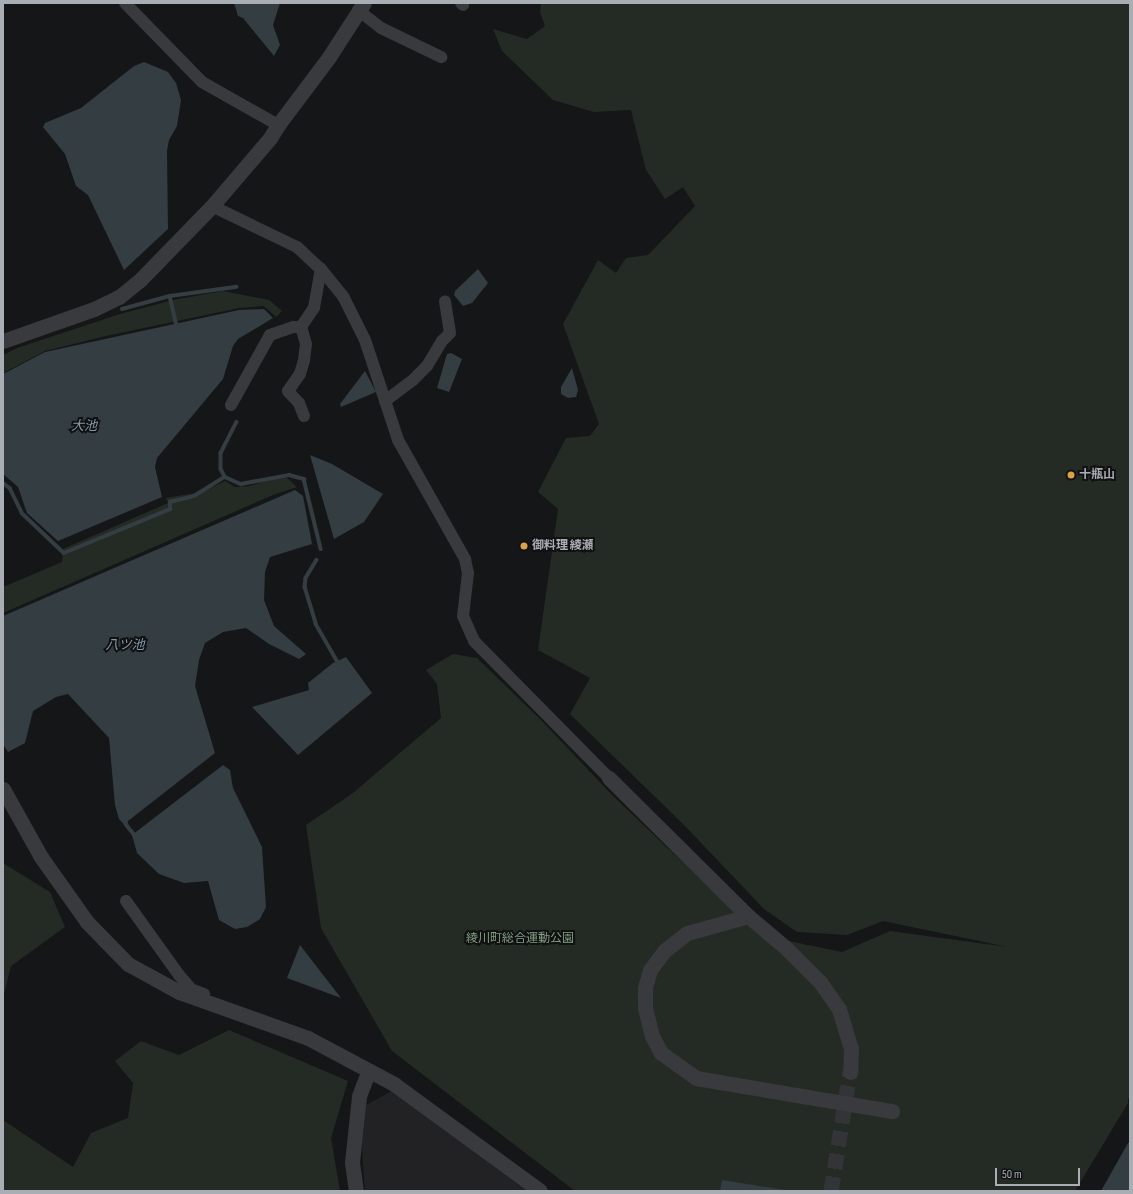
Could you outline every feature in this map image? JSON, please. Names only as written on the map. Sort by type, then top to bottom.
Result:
[{"type":"street","points":[[126,3],[202,82],[278,125]]},
{"type":"street","points":[[3,341],[94,309],[119,297],[140,280],[212,206],[270,138],[329,57],[361,7],[381,28],[441,57]]},
{"type":"street","points":[[212,206],[297,247],[321,269],[355,317],[365,340],[398,440],[465,559],[468,573],[463,616],[474,641],[748,916],[786,948],[820,982],[839,1009],[851,1049],[850,1072]]},
{"type":"street","points":[[301,327],[314,308],[321,269]]},
{"type":"street","points":[[385,401],[413,380],[427,366],[442,341],[450,333],[445,301]]},
{"type":"street","points":[[231,405],[270,335],[293,327],[301,327]]},
{"type":"street","points":[[301,327],[306,344],[304,360],[300,374],[288,391],[299,403],[304,416]]},
{"type":"street","points":[[5,799],[41,858],[87,922],[128,964],[179,992],[308,1038],[368,1072],[394,1084],[421,1101],[540,1191]]},
{"type":"street","points":[[126,901],[179,975],[191,989],[212,998],[212,1004]]},
{"type":"street","points":[[748,916],[687,933],[665,950],[650,970],[645,988],[645,1008],[652,1036],[661,1053],[696,1078],[892,1110]]},
{"type":"street","points":[[356,1191],[352,1162],[359,1096],[368,1072]]},
{"type":"shaded area","points":[[392,1091],[527,1191],[365,1191],[362,1147],[366,1105]]},
{"type":"green space","name":"綾川町総合運動公園","points":[[541,3],[1130,3],[1130,1100],[1128,1098],[1128,1103],[1075,1191],[575,1191],[392,1051],[321,928],[306,825],[353,793],[441,718],[437,684],[426,670],[453,654],[477,658],[542,721],[611,794],[759,935],[842,952],[890,931],[1008,947],[883,921],[847,935],[797,932],[764,909],[685,826],[570,714],[590,678],[538,650],[558,509],[538,492],[566,438],[590,436],[599,424],[563,324],[598,260],[616,273],[626,258],[648,255],[695,206],[683,187],[665,199],[646,170],[631,110],[594,112],[553,100],[502,51],[493,29],[527,39],[545,26],[540,12]]},
{"type":"green space","points":[[223,291],[269,300],[282,311],[276,317],[264,306],[239,308],[106,336],[45,351],[3,373],[3,355],[17,348],[120,314],[173,300]]},
{"type":"green space","points":[[284,475],[297,487],[273,495],[3,613],[3,587],[62,562],[63,549],[168,503],[166,498],[202,492],[225,481],[235,487],[250,486]]},
{"type":"green space","points":[[3,863],[50,892],[65,927],[11,966],[3,998]]},
{"type":"green space","points":[[229,1030],[348,1081],[331,1138],[340,1191],[3,1191],[3,1120],[73,1167],[91,1133],[128,1118],[133,1083],[115,1061],[141,1041],[179,1055]]},
{"type":"water","points":[[234,3],[280,3],[273,25],[280,45],[274,56],[243,18],[238,16]]},
{"type":"water","points":[[144,62],[168,72],[176,83],[181,100],[177,126],[169,140],[167,151],[168,229],[124,270],[88,195],[76,186],[65,154],[43,127],[45,123],[81,108],[134,66]]},
{"type":"water","points":[[478,269],[488,283],[472,303],[463,306],[454,295],[455,291]]},
{"type":"water","name":"大池","points":[[264,309],[273,318],[238,339],[233,346],[223,379],[157,458],[155,467],[162,497],[58,541],[27,513],[18,487],[3,474],[3,374],[45,352],[239,310]]},
{"type":"water","points":[[451,353],[462,359],[449,392],[437,388],[447,354]]},
{"type":"water","points":[[572,368],[578,390],[576,397],[568,398],[561,394],[561,387]]},
{"type":"water","points":[[365,371],[376,392],[341,407],[340,404]]},
{"type":"water","points":[[310,455],[332,464],[383,494],[364,522],[334,539]]},
{"type":"water","name":"八ツ池","points":[[295,490],[303,496],[312,544],[270,557],[265,572],[264,600],[274,626],[306,654],[299,659],[269,644],[246,628],[223,632],[205,643],[199,660],[195,686],[215,753],[128,821],[127,828],[119,819],[115,805],[109,738],[68,694],[56,697],[33,711],[25,743],[8,752],[3,744],[3,616]]},
{"type":"water","points":[[346,657],[372,693],[298,755],[252,707],[309,690],[308,683],[333,663]]},
{"type":"water","points":[[223,765],[230,770],[233,788],[262,847],[266,907],[260,919],[247,927],[235,929],[219,920],[208,881],[184,883],[159,874],[137,853],[132,835]]},
{"type":"water","points":[[300,945],[341,998],[287,978]]},
{"type":"water","points":[[1130,1142],[1130,1191],[1101,1191],[1128,1143]]},
{"type":"water","points":[[722,1180],[785,1190],[720,1191]]},
{"type":"waterway","points":[[122,309],[170,296],[236,287]]},
{"type":"waterway","points":[[170,296],[177,326]]},
{"type":"waterway","points":[[237,422],[221,453],[221,469],[225,477],[241,484],[289,475],[304,479],[321,549]]},
{"type":"waterway","points":[[3,483],[10,488],[22,513],[64,553],[170,509],[170,502],[194,496],[225,477]]},
{"type":"waterway","points":[[317,560],[306,578],[305,587],[316,624],[339,664]]},
{"type":"waterway","points":[[126,824],[137,838]]},
{"type":"tunnel","points":[[831,1191],[850,1072]]},
{"type":"place","name":"十瓶山","points":[[1071,475]]},
{"type":"place","name":"御料理 綾瀬","points":[[524,546]]}]
